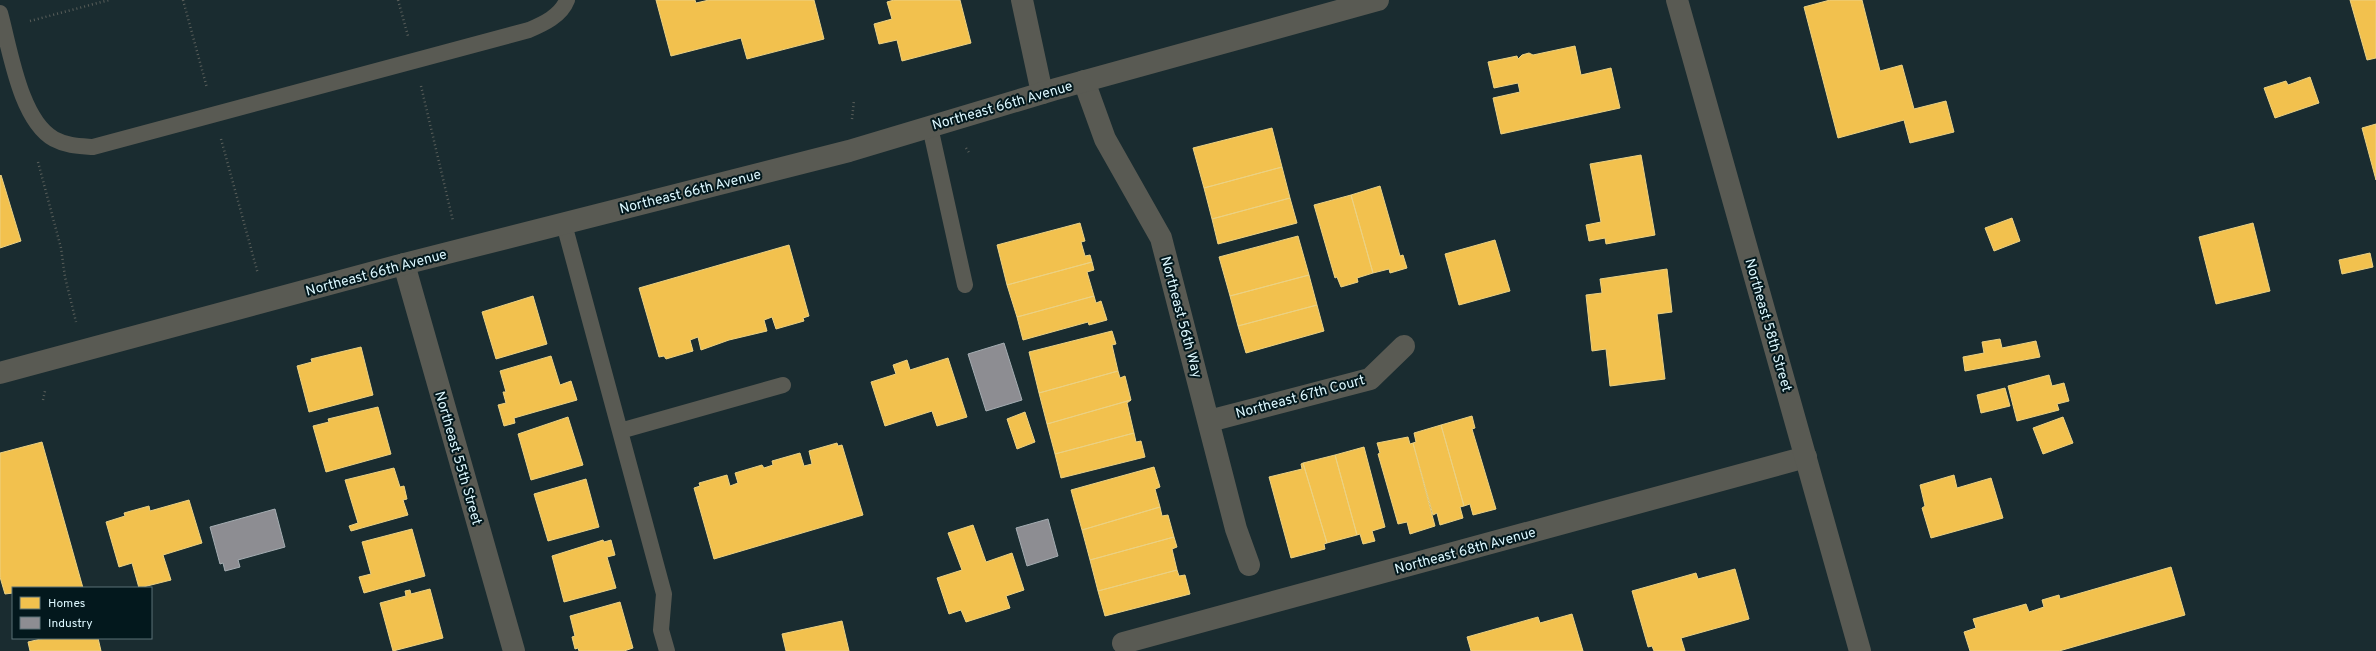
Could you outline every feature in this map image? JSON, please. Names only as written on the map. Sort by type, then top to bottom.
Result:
[{"type":"street","points":[[1022,0],[1042,93]]},
{"type":"street","name":"Northeast 66th Avenue","points":[[0,372],[404,264],[849,151],[1084,81],[1378,0]]},
{"type":"street","name":"Northeast 58th Street","points":[[1677,0],[1860,651]]},
{"type":"street","name":"Northeast 56th Way","points":[[1084,81],[1105,139],[1161,238],[1236,528],[1249,565]]},
{"type":"street","name":"Northeast 55th Street","points":[[404,264],[514,651]]},
{"type":"street","name":"Northeast 67th Court","points":[[1209,421],[1370,379],[1404,346]]},
{"type":"street","name":"Northeast 68th Avenue","points":[[1123,643],[1806,457]]},
{"type":"lane","points":[[2,20],[26,105],[38,125],[54,139],[72,146],[93,147],[529,30],[548,21],[564,6],[567,0]]},
{"type":"lane","points":[[930,127],[966,285]]},
{"type":"lane","points":[[564,224],[664,594],[661,630],[667,651]]},
{"type":"lane","points":[[620,431],[783,385]]},
{"type":"path","points":[[2,20],[109,0]]},
{"type":"path","points":[[183,0],[265,302]]},
{"type":"path","points":[[398,0],[415,61],[455,228]]},
{"type":"path","points":[[44,131],[34,147],[61,248],[64,277],[83,350]]},
{"type":"building: Homes","points":[[656,0],[695,0],[696,3],[709,0],[814,0],[824,39],[747,59],[741,38],[671,56]]},
{"type":"building: Homes","points":[[894,0],[960,0],[971,43],[902,61],[897,40],[879,44],[874,24],[892,19],[887,2]]},
{"type":"building: Homes","points":[[1830,0],[1862,0],[1880,71],[1902,65],[1914,109],[1946,101],[1954,132],[1910,143],[1904,120],[1838,138],[1804,7]]},
{"type":"building: Homes","points":[[2350,0],[2376,0],[2376,58],[2367,60]]},
{"type":"building: Homes","points":[[1575,46],[1581,75],[1611,68],[1620,108],[1501,134],[1493,98],[1520,92],[1518,83],[1494,88],[1488,62],[1517,56],[1518,59],[1522,55],[1529,53],[1533,55]]},
{"type":"building: Homes","points":[[2310,77],[2319,103],[2275,118],[2264,88],[2286,81],[2288,85]]},
{"type":"building: Homes","points":[[2376,124],[2376,180],[2362,128]]},
{"type":"building: Homes","points":[[1272,128],[1282,167],[1204,188],[1193,148]]},
{"type":"building: Homes","points":[[1641,155],[1655,235],[1606,244],[1605,238],[1589,241],[1586,225],[1601,222],[1590,164]]},
{"type":"building: Homes","points":[[1282,167],[1290,198],[1212,219],[1204,188]]},
{"type":"building: Homes","points":[[1,175],[21,241],[0,248],[0,176]]},
{"type":"building: Homes","points":[[1380,186],[1400,256],[1403,255],[1407,268],[1390,273],[1389,269],[1373,273],[1351,195]]},
{"type":"building: Homes","points":[[1351,195],[1373,273],[1357,278],[1358,282],[1341,287],[1337,277],[1335,278],[1314,205]]},
{"type":"building: Homes","points":[[1290,198],[1297,223],[1218,244],[1212,219]]},
{"type":"building: Homes","points":[[2012,218],[2020,241],[1994,251],[1985,228]]},
{"type":"building: Homes","points":[[1080,223],[1085,241],[1081,242],[1085,256],[1090,255],[1092,262],[1007,285],[997,245]]},
{"type":"building: Homes","points":[[2253,223],[2270,291],[2216,304],[2199,237]]},
{"type":"building: Homes","points":[[1298,236],[1309,275],[1230,296],[1219,257]]},
{"type":"building: Homes","points":[[1495,240],[1510,291],[1459,305],[1445,254]]},
{"type":"building: Homes","points":[[789,245],[809,316],[803,318],[804,321],[776,329],[772,317],[764,320],[767,331],[729,340],[701,350],[698,337],[690,340],[693,351],[666,359],[664,356],[659,357],[639,288]]},
{"type":"building: Homes","points":[[2370,253],[2373,267],[2342,274],[2339,260]]},
{"type":"building: Homes","points":[[1092,262],[1094,270],[1087,272],[1094,296],[1017,317],[1007,285]]},
{"type":"building: Homes","points":[[1667,269],[1672,312],[1657,314],[1665,379],[1610,386],[1606,349],[1592,351],[1586,295],[1602,293],[1600,279]]},
{"type":"building: Homes","points":[[1309,275],[1317,305],[1238,326],[1230,296]]},
{"type":"building: Homes","points":[[533,296],[547,344],[496,359],[482,312]]},
{"type":"building: Homes","points":[[1094,296],[1096,303],[1101,301],[1107,320],[1089,325],[1088,322],[1023,340],[1017,317]]},
{"type":"building: Homes","points":[[1317,305],[1324,331],[1246,353],[1238,326]]},
{"type":"building: Homes","points":[[1112,331],[1116,344],[1112,345],[1118,371],[1039,393],[1029,352]]},
{"type":"building: Homes","points":[[2000,339],[2002,348],[2036,341],[2040,357],[1965,371],[1963,357],[1984,353],[1982,342]]},
{"type":"building: Homes","points":[[361,347],[373,395],[309,412],[297,366],[312,362],[311,359]]},
{"type":"building: Homes","points":[[551,356],[560,385],[571,381],[577,400],[514,418],[515,423],[504,426],[498,405],[506,403],[503,392],[506,392],[500,371]]},
{"type":"building: Homes","points":[[948,358],[967,417],[937,426],[932,411],[885,426],[871,382],[896,374],[893,365],[907,360],[910,370]]},
{"type":"building: Homes","points":[[1118,371],[1120,378],[1125,376],[1131,400],[1047,424],[1039,393]]},
{"type":"building: Homes","points":[[2049,375],[2052,386],[2064,383],[2069,401],[2057,404],[2059,410],[2017,421],[2008,386]]},
{"type":"building: Homes","points":[[2005,388],[2010,406],[1981,413],[1977,395]]},
{"type":"building: Homes","points":[[1131,400],[1127,403],[1134,433],[1055,454],[1047,424]]},
{"type":"building: Homes","points":[[378,407],[391,454],[326,472],[313,426],[329,422],[328,419]]},
{"type":"building: Homes","points":[[1025,412],[1035,442],[1017,449],[1007,419]]},
{"type":"building: Homes","points":[[1472,416],[1475,428],[1472,429],[1496,509],[1473,515],[1470,504],[1464,506],[1441,425]]},
{"type":"building: Homes","points":[[568,417],[583,465],[531,480],[518,434]]},
{"type":"building: Homes","points":[[2063,417],[2073,443],[2043,454],[2033,428]]},
{"type":"building: Homes","points":[[1441,425],[1464,506],[1460,507],[1463,518],[1440,525],[1437,513],[1433,515],[1413,443],[1416,442],[1414,433]]},
{"type":"building: Homes","points":[[1134,433],[1136,442],[1141,441],[1145,457],[1061,478],[1055,454]]},
{"type":"building: Homes","points":[[1408,437],[1410,444],[1413,443],[1435,526],[1410,534],[1407,522],[1398,524],[1378,454],[1380,453],[1377,443]]},
{"type":"building: Homes","points":[[42,442],[83,587],[12,587],[12,593],[5,594],[0,577],[0,453]]},
{"type":"building: Homes","points":[[837,443],[838,446],[842,445],[863,515],[714,559],[694,488],[700,486],[699,483],[727,475],[730,486],[738,483],[735,473],[762,465],[764,468],[773,465],[772,461],[800,453],[804,466],[812,464],[809,451]]},
{"type":"building: Homes","points":[[1364,447],[1385,527],[1372,531],[1375,541],[1363,544],[1360,534],[1357,535],[1335,455]]},
{"type":"building: Homes","points":[[1335,455],[1357,535],[1327,543],[1303,463]]},
{"type":"building: Homes","points":[[1303,463],[1327,543],[1324,544],[1325,549],[1291,558],[1269,477],[1302,469],[1301,464]]},
{"type":"building: Homes","points":[[1154,467],[1160,487],[1155,489],[1160,507],[1082,530],[1071,490]]},
{"type":"building: Homes","points":[[394,468],[400,487],[404,486],[407,499],[403,500],[408,515],[351,531],[349,526],[358,523],[345,480]]},
{"type":"building: Homes","points":[[1954,475],[1957,488],[1991,478],[2003,518],[1931,538],[1922,508],[1925,506],[1920,485]]},
{"type":"building: Homes","points":[[586,479],[599,527],[548,541],[534,494]]},
{"type":"building: Homes","points":[[189,500],[202,543],[163,555],[171,580],[139,587],[132,563],[119,567],[106,522],[125,516],[124,513],[149,506],[150,511]]},
{"type":"building: Homes","points":[[1160,507],[1162,516],[1168,515],[1174,537],[1090,560],[1082,530]]},
{"type":"building: Homes","points":[[973,525],[986,562],[1012,553],[1024,590],[1006,596],[1010,608],[966,622],[961,610],[949,614],[937,578],[962,570],[948,533]]},
{"type":"building: Homes","points":[[412,529],[425,576],[364,593],[359,577],[371,574],[362,542]]},
{"type":"building: Homes","points":[[1174,537],[1177,547],[1172,549],[1177,570],[1098,591],[1090,560]]},
{"type":"building: Homes","points":[[603,540],[604,542],[611,540],[615,555],[607,557],[616,588],[564,602],[552,556]]},
{"type":"building: Homes","points":[[2171,567],[2185,615],[2059,651],[1970,651],[1964,632],[1976,628],[1973,619],[2026,604],[2029,612],[2044,607],[2042,600],[2059,595],[2060,599]]},
{"type":"building: Homes","points":[[1735,569],[1749,619],[1681,638],[1685,651],[1654,651],[1652,646],[1648,647],[1632,591],[1696,573],[1698,579]]},
{"type":"building: Homes","points":[[1177,570],[1179,576],[1185,575],[1190,594],[1105,616],[1098,591]]},
{"type":"building: Homes","points":[[430,589],[443,638],[393,651],[380,603],[406,596],[405,591],[410,590],[411,594]]},
{"type":"building: Homes","points":[[620,602],[633,648],[624,651],[579,651],[578,648],[575,649],[572,637],[575,636],[570,616]]},
{"type":"building: Homes","points":[[1572,614],[1583,651],[1471,651],[1467,637],[1538,617],[1540,623]]},
{"type":"building: Homes","points":[[842,621],[849,651],[786,651],[782,634]]},
{"type":"building: Homes","points":[[41,639],[98,639],[101,651],[30,651],[28,642]]},
{"type":"building: Industry","points":[[1004,343],[1022,400],[986,411],[968,354]]},
{"type":"building: Industry","points":[[275,509],[285,547],[238,560],[240,567],[225,571],[223,563],[220,564],[210,527]]},
{"type":"building: Industry","points":[[1048,519],[1058,556],[1027,566],[1016,528]]}]
